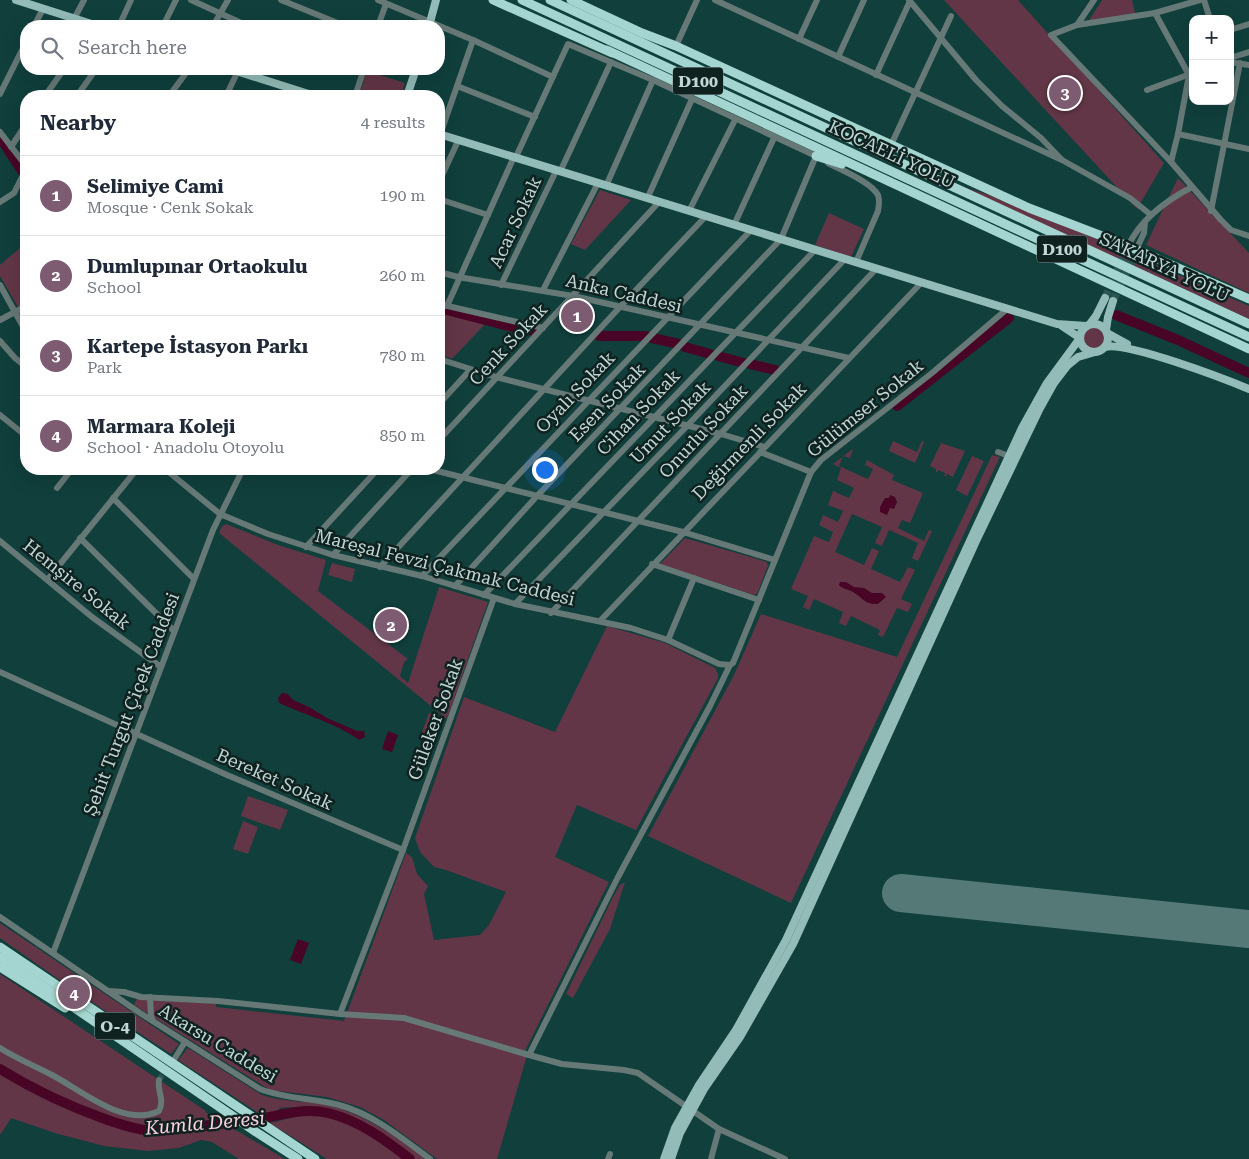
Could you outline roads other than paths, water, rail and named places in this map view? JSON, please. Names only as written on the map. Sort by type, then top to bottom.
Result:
[{"type":"highway","points":[[493,0],[607,50],[1249,349]]},
{"type":"highway","name":"KOCAELİ YOLU","points":[[522,0],[1249,337]]},
{"type":"highway","name":"SAKARYA YOLU","points":[[550,0],[1249,324]]},
{"type":"highway","points":[[571,0],[642,33],[753,94]]},
{"type":"highway","points":[[642,33],[676,46],[1029,208],[1132,248],[1249,299]]},
{"type":"highway","points":[[607,50],[745,102]]},
{"type":"highway","points":[[751,81],[819,119],[843,136]]},
{"type":"highway","points":[[816,156],[870,172]]},
{"type":"highway","points":[[909,167],[1000,194]]},
{"type":"highway","name":"O-4","points":[[0,947],[315,1159]]},
{"type":"highway","name":"O-4","points":[[0,957],[298,1159]]},
{"type":"highway","points":[[0,967],[46,997],[136,1050]]},
{"type":"main road","points":[[16,0],[77,20]]},
{"type":"main road","points":[[431,20],[436,0]]},
{"type":"main road","points":[[246,75],[284,90]]},
{"type":"main road","points":[[409,90],[414,75]]},
{"type":"main road","points":[[445,137],[1062,326],[1080,338],[1086,350],[1095,352]]},
{"type":"main road","points":[[671,1159],[690,1108],[786,940],[1009,456],[1043,390],[1080,338],[1082,330],[1096,316],[1105,298]]},
{"type":"main road","points":[[1105,347],[1108,341],[1106,332],[1108,317],[1114,302]]},
{"type":"main road","points":[[1062,326],[1100,325],[1106,332],[1122,343],[1210,369],[1249,385]]},
{"type":"main road","points":[[664,1159],[675,1128],[740,1037],[793,944],[976,541],[1054,383],[1067,366],[1078,357],[1105,347],[1115,346],[1208,372],[1249,389]]},
{"type":"street","points":[[74,19],[84,0]]},
{"type":"street","points":[[122,20],[131,0]]},
{"type":"street","points":[[166,20],[176,0]]},
{"type":"street","points":[[191,0],[234,20]]},
{"type":"street","points":[[216,20],[228,0]]},
{"type":"street","points":[[281,0],[331,20]]},
{"type":"street","points":[[676,46],[697,0]]},
{"type":"street","points":[[715,0],[1062,160],[1130,198],[1150,214]]},
{"type":"street","points":[[799,39],[816,0]]},
{"type":"street","points":[[838,58],[864,0]]},
{"type":"street","points":[[876,75],[909,0],[989,93],[1062,160]]},
{"type":"street","points":[[1076,26],[1094,0]]},
{"type":"street","points":[[1200,0],[1155,13],[1076,26],[1051,35],[1171,162],[1211,211],[1231,230],[1249,234]]},
{"type":"street","points":[[1204,0],[1209,15]]},
{"type":"street","points":[[379,20],[383,1],[422,20]]},
{"type":"street","points":[[37,20],[43,9]]},
{"type":"street","points":[[1155,13],[1189,71]]},
{"type":"street","points":[[891,145],[951,16]]},
{"type":"street","points":[[1234,29],[1249,24]]},
{"type":"street","points":[[445,30],[473,40],[553,77]]},
{"type":"street","points":[[445,119],[473,40]]},
{"type":"street","points":[[543,328],[447,306],[458,277],[568,44],[653,80],[735,120],[816,156],[863,182],[878,196],[879,202],[878,210],[856,262]]},
{"type":"street","points":[[1234,58],[1249,52]]},
{"type":"street","points":[[0,94],[20,54]]},
{"type":"street","points":[[1234,61],[1249,65]]},
{"type":"street","name":"Acar Sokak","points":[[502,285],[611,62]]},
{"type":"street","points":[[1211,211],[1240,63]]},
{"type":"street","points":[[49,90],[60,75]]},
{"type":"street","points":[[81,90],[92,75]]},
{"type":"street","points":[[173,90],[185,75]]},
{"type":"street","points":[[228,90],[232,75]]},
{"type":"street","points":[[357,90],[362,75]]},
{"type":"street","points":[[1147,90],[1189,75]]},
{"type":"street","points":[[543,290],[602,184],[653,80]]},
{"type":"street","points":[[1171,162],[1189,83]]},
{"type":"street","points":[[457,86],[535,117]]},
{"type":"street","points":[[647,199],[692,98]]},
{"type":"street","points":[[689,211],[735,120]]},
{"type":"street","points":[[0,132],[20,160]]},
{"type":"street","points":[[1026,144],[1033,132]]},
{"type":"street","points":[[11,147],[20,133]]},
{"type":"street","points":[[1178,134],[1249,149]]},
{"type":"street","points":[[734,225],[774,138]]},
{"type":"street","points":[[445,169],[458,141]]},
{"type":"street","name":"Esen Sokak","points":[[455,586],[537,496],[701,326],[781,239],[816,156]]},
{"type":"street","points":[[0,202],[14,194],[20,182]]},
{"type":"street","points":[[1132,248],[1144,233],[1145,222],[1150,214],[1176,195],[1192,187]]},
{"type":"street","points":[[445,201],[488,215]]},
{"type":"street","name":"Cenk Sokak","points":[[445,433],[660,202]]},
{"type":"street","points":[[380,567],[706,216]]},
{"type":"street","name":"Oyalı Sokak","points":[[422,576],[750,230]]},
{"type":"street","name":"Cihan Sokak","points":[[484,595],[815,250]]},
{"type":"street","name":"Umut Sokak","points":[[515,604],[769,341],[845,259]]},
{"type":"street","name":"Onurlu Sokak","points":[[551,612],[876,269]]},
{"type":"street","name":"Anka Caddesi","points":[[445,274],[573,296],[619,308],[849,358]]},
{"type":"street","name":"Değirmenli Sokak","points":[[600,621],[652,564],[921,283]]},
{"type":"street","points":[[0,284],[20,320]]},
{"type":"street","points":[[0,320],[20,310]]},
{"type":"street","name":"Gülümser Sokak","points":[[529,1055],[616,879],[710,706],[730,665],[733,663],[811,472],[821,460],[932,373],[1007,310]]},
{"type":"street","points":[[0,341],[20,362]]},
{"type":"street","points":[[445,361],[470,370],[544,390],[721,434],[762,449],[811,472]]},
{"type":"street","points":[[445,397],[470,370]]},
{"type":"street","points":[[0,415],[20,431]]},
{"type":"street","points":[[998,452],[1009,456]]},
{"type":"street","points":[[445,473],[683,532],[775,560]]},
{"type":"street","points":[[57,488],[67,475]]},
{"type":"street","points":[[48,579],[132,475]]},
{"type":"street","name":"Mareşal Fevzi Çakmak Caddesi","points":[[173,475],[220,514],[306,547],[422,576],[515,604],[600,621],[668,640],[718,664],[730,665]]},
{"type":"street","name":"Şehit Turgut Çiçek Caddesi","points":[[53,953],[194,579],[220,514],[240,475]]},
{"type":"street","points":[[306,547],[372,475]]},
{"type":"street","points":[[333,555],[406,475]]},
{"type":"street","points":[[113,498],[194,579]]},
{"type":"street","points":[[80,538],[174,631]]},
{"type":"street","name":"Hemşire Sokak","points":[[0,541],[92,617],[161,667]]},
{"type":"street","points":[[652,564],[760,600]]},
{"type":"street","points":[[668,640],[694,578]]},
{"type":"street","name":"Güleker Sokak","points":[[340,1014],[403,850],[494,598]]},
{"type":"street","name":"Bereket Sokak","points":[[0,672],[236,778],[403,850]]},
{"type":"street","name":"Akarsu Caddesi","points":[[0,917],[156,1024],[260,1089],[268,1093],[318,1100],[359,1112],[378,1122],[430,1159]]},
{"type":"street","points":[[108,991],[124,992],[150,998],[218,1001],[340,1014],[404,1018],[562,1064],[638,1073],[719,1129],[785,1159]]},
{"type":"street","points":[[150,998],[151,1016],[156,1024]]},
{"type":"street","points":[[175,1058],[185,1042]]},
{"type":"street","points":[[0,1048],[104,1105],[130,1114],[142,1115],[159,1111],[162,1102],[158,1086],[159,1080]]},
{"type":"street","points":[[711,1159],[719,1129]]},
{"type":"waterway","points":[[0,137],[20,168]]},
{"type":"waterway","points":[[445,310],[535,331]]},
{"type":"waterway","points":[[1116,315],[1178,340],[1249,373]]},
{"type":"waterway","points":[[897,406],[1009,318]]},
{"type":"waterway","points":[[599,336],[646,336]]},
{"type":"waterway","points":[[652,338],[679,344]]},
{"type":"waterway","points":[[685,347],[710,354]]},
{"type":"waterway","points":[[718,356],[744,363]]},
{"type":"waterway","points":[[750,364],[775,370]]},
{"type":"waterway","name":"Kumla Deresi","points":[[0,1069],[38,1091],[64,1103],[105,1119],[138,1129],[158,1131],[245,1121],[301,1111],[319,1111],[340,1116],[361,1126],[410,1159]]},
{"type":"tunnel","points":[[1105,298],[1128,246]]},
{"type":"tunnel","points":[[1113,301],[1136,250]]},
{"type":"tunnel","points":[[159,1080],[174,1059]]},
{"type":"place","name":"Kartepe İstasyon Parkı","points":[[1065,93]]},
{"type":"place","name":"Selimiye Cami","points":[[577,316]]},
{"type":"place","name":"Dumlupınar Ortaokulu","points":[[391,625]]},
{"type":"place","name":"Marmara Koleji","points":[[74,993]]}]
